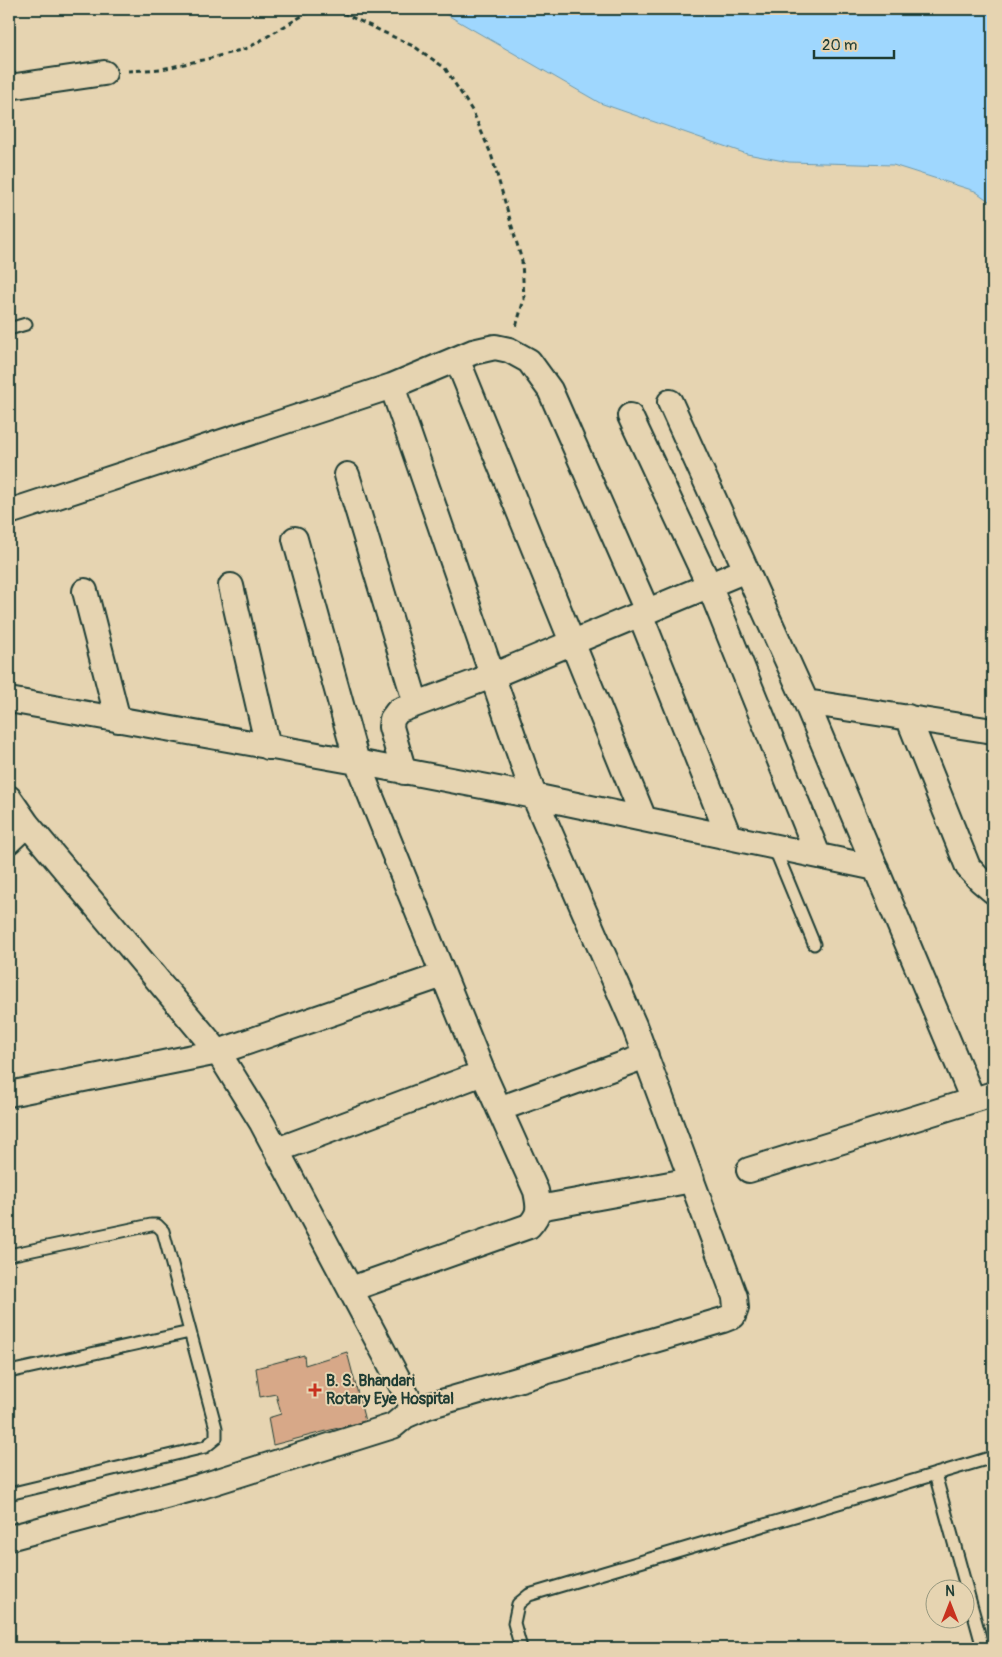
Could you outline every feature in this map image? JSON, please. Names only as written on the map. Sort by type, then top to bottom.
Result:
[{"type":"street","points":[[9,87],[104,73]]},
{"type":"street","points":[[9,512],[392,386],[474,352],[495,347],[509,350],[528,361],[550,390],[644,612],[729,837]]},
{"type":"street","points":[[457,359],[644,819]]},
{"type":"street","points":[[9,1538],[226,1478],[393,1426],[405,1416],[415,1411],[723,1320],[733,1316],[736,1308],[736,1297],[646,1056],[534,796],[392,386]]},
{"type":"street","points":[[670,402],[806,702],[876,868],[983,1097],[749,1170]]},
{"type":"street","points":[[630,416],[709,585],[818,855]]},
{"type":"street","points":[[347,475],[416,704]]},
{"type":"street","points":[[295,539],[357,762],[483,1073],[536,1191],[539,1208],[537,1218],[529,1226],[350,1289]]},
{"type":"street","points":[[404,772],[391,727],[392,719],[398,711],[492,676],[746,570]]},
{"type":"street","points":[[230,586],[268,747]]},
{"type":"street","points":[[85,591],[118,720]]},
{"type":"street","points":[[9,700],[357,762],[534,796],[876,868]]},
{"type":"street","points":[[806,702],[908,717],[992,733]]},
{"type":"street","points":[[908,717],[968,867],[993,891]]},
{"type":"street","points":[[9,798],[27,824],[218,1052],[277,1150],[415,1411]]},
{"type":"street","points":[[9,840],[27,824]]},
{"type":"street","points":[[9,1094],[218,1052],[443,975]]},
{"type":"street","points":[[499,1109],[646,1056]]},
{"type":"street","points":[[277,1150],[483,1073]]},
{"type":"street","points":[[539,1208],[692,1180]]},
{"type":"lane","points":[[9,329],[26,324]]},
{"type":"lane","points":[[774,847],[814,944]]},
{"type":"lane","points":[[9,1255],[152,1224],[157,1225],[163,1231],[216,1428],[216,1438],[205,1447],[9,1494]]},
{"type":"lane","points":[[9,1372],[190,1332]]},
{"type":"lane","points":[[521,1648],[514,1623],[518,1604],[529,1596],[993,1457]]},
{"type":"lane","points":[[935,1474],[983,1648]]},
{"type":"path","points":[[104,73],[162,69],[248,48],[312,10],[324,9],[343,13],[415,47],[445,68],[473,112],[491,154],[522,261],[524,299],[509,350]]},
{"type":"water","points":[[437,9],[993,9],[993,204],[975,191],[893,165],[789,162],[747,154],[600,103]]},
{"type":"building","points":[[347,1352],[365,1421],[273,1445],[268,1418],[281,1414],[276,1394],[260,1397],[256,1368],[304,1355],[305,1365]]},
{"type":"place","name":"B. S. Bhandari Rotary Eye Hospital","points":[[315,1390]]}]
